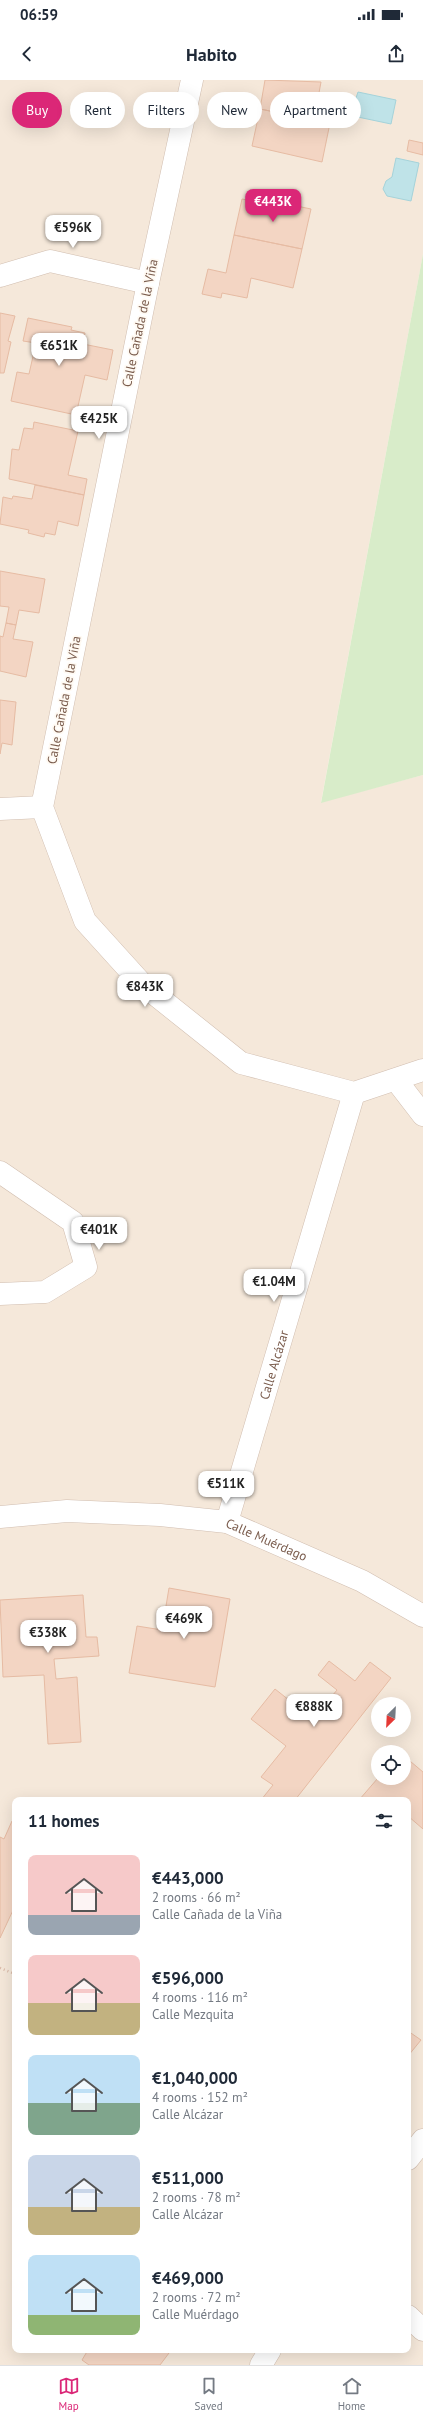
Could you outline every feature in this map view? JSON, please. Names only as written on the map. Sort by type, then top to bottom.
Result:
[{"type":"street","name":"Calle Cañada de la Viña","points":[[42,808],[148,283],[192,80]]},
{"type":"street","points":[[0,276],[50,261],[148,283]]},
{"type":"street","points":[[0,809],[42,808],[85,921],[142,984],[241,1062],[354,1093],[423,1070]]},
{"type":"street","points":[[396,1080],[423,1115]]},
{"type":"street","name":"Calle Alcázar","points":[[227,1522],[354,1093]]},
{"type":"street","points":[[0,1172],[73,1222],[86,1267],[45,1292],[0,1294]]},
{"type":"street","name":"Calle Muérdago","points":[[0,1517],[67,1511],[160,1515],[227,1522],[362,1580],[423,1616]]},
{"type":"street","points":[[411,2155],[423,2140]]},
{"type":"street","points":[[411,2319],[423,2330]]},
{"type":"street","points":[[261,2365],[268,2353]]},
{"type":"path","points":[[0,1968],[12,1973]]},
{"type":"shaded area","points":[[0,80],[423,80],[423,254],[321,802],[423,775],[423,2365],[0,2365]]},
{"type":"green space","points":[[423,254],[423,775],[321,803]]},
{"type":"water","points":[[361,93],[396,100],[391,124],[361,118]]},
{"type":"water","points":[[396,158],[419,163],[411,201],[387,196],[383,189],[386,181],[392,177]]},
{"type":"building","points":[[265,80],[321,82],[319,92],[270,92],[270,111],[262,109],[262,97]]},
{"type":"building","points":[[262,109],[270,111],[270,128],[329,128],[322,162],[252,146],[256,128],[262,128]]},
{"type":"building","points":[[409,140],[423,143],[423,155],[407,151]]},
{"type":"building","points":[[242,199],[267,204],[268,200],[311,209],[302,249],[234,235]]},
{"type":"building","points":[[234,235],[302,249],[293,288],[251,278],[247,298],[222,293],[221,298],[202,294],[208,269],[226,273]]},
{"type":"building","points":[[0,313],[15,316],[8,341],[11,342],[4,373],[0,373]]},
{"type":"building","points":[[28,318],[72,327],[71,330],[85,333],[83,344],[113,350],[107,380],[85,375],[76,415],[11,401],[17,372],[29,374],[36,343],[23,341]]},
{"type":"building","points":[[34,422],[78,431],[68,475],[87,479],[84,495],[9,479],[12,449],[19,450],[24,428],[33,429]]},
{"type":"building","points":[[35,485],[84,495],[78,526],[58,521],[55,535],[45,533],[44,537],[28,533],[29,530],[0,524],[3,497],[12,499],[13,496],[32,499]]},
{"type":"building","points":[[0,571],[45,579],[39,613],[19,610],[16,625],[6,623],[9,607],[0,606]]},
{"type":"building","points":[[6,623],[16,625],[13,639],[33,642],[26,677],[0,671],[0,636],[3,637]]},
{"type":"building","points":[[0,700],[16,702],[12,745],[2,743],[0,754]]},
{"type":"building","points":[[169,1588],[230,1599],[215,1687],[129,1673],[137,1626],[162,1630]]},
{"type":"building","points":[[83,1595],[86,1637],[97,1637],[99,1656],[54,1659],[56,1679],[77,1677],[81,1742],[48,1744],[44,1675],[3,1677],[0,1600]]},
{"type":"building","points":[[329,1661],[355,1681],[370,1662],[391,1678],[376,1697],[371,1697],[371,1703],[297,1797],[263,1797],[273,1785],[261,1777],[286,1746],[251,1719],[275,1689],[313,1719],[337,1690],[318,1675]]},
{"type":"building","points":[[411,1762],[423,1772],[423,1829],[411,1819],[411,1797],[362,1797],[372,1785],[411,1785]]},
{"type":"building","points":[[12,1821],[12,1912],[0,1938],[0,1837],[4,1839]]},
{"type":"building","points":[[411,2033],[421,2040],[411,2052]]},
{"type":"building","points":[[86,2353],[169,2353],[160,2365],[89,2365],[82,2360]]}]
